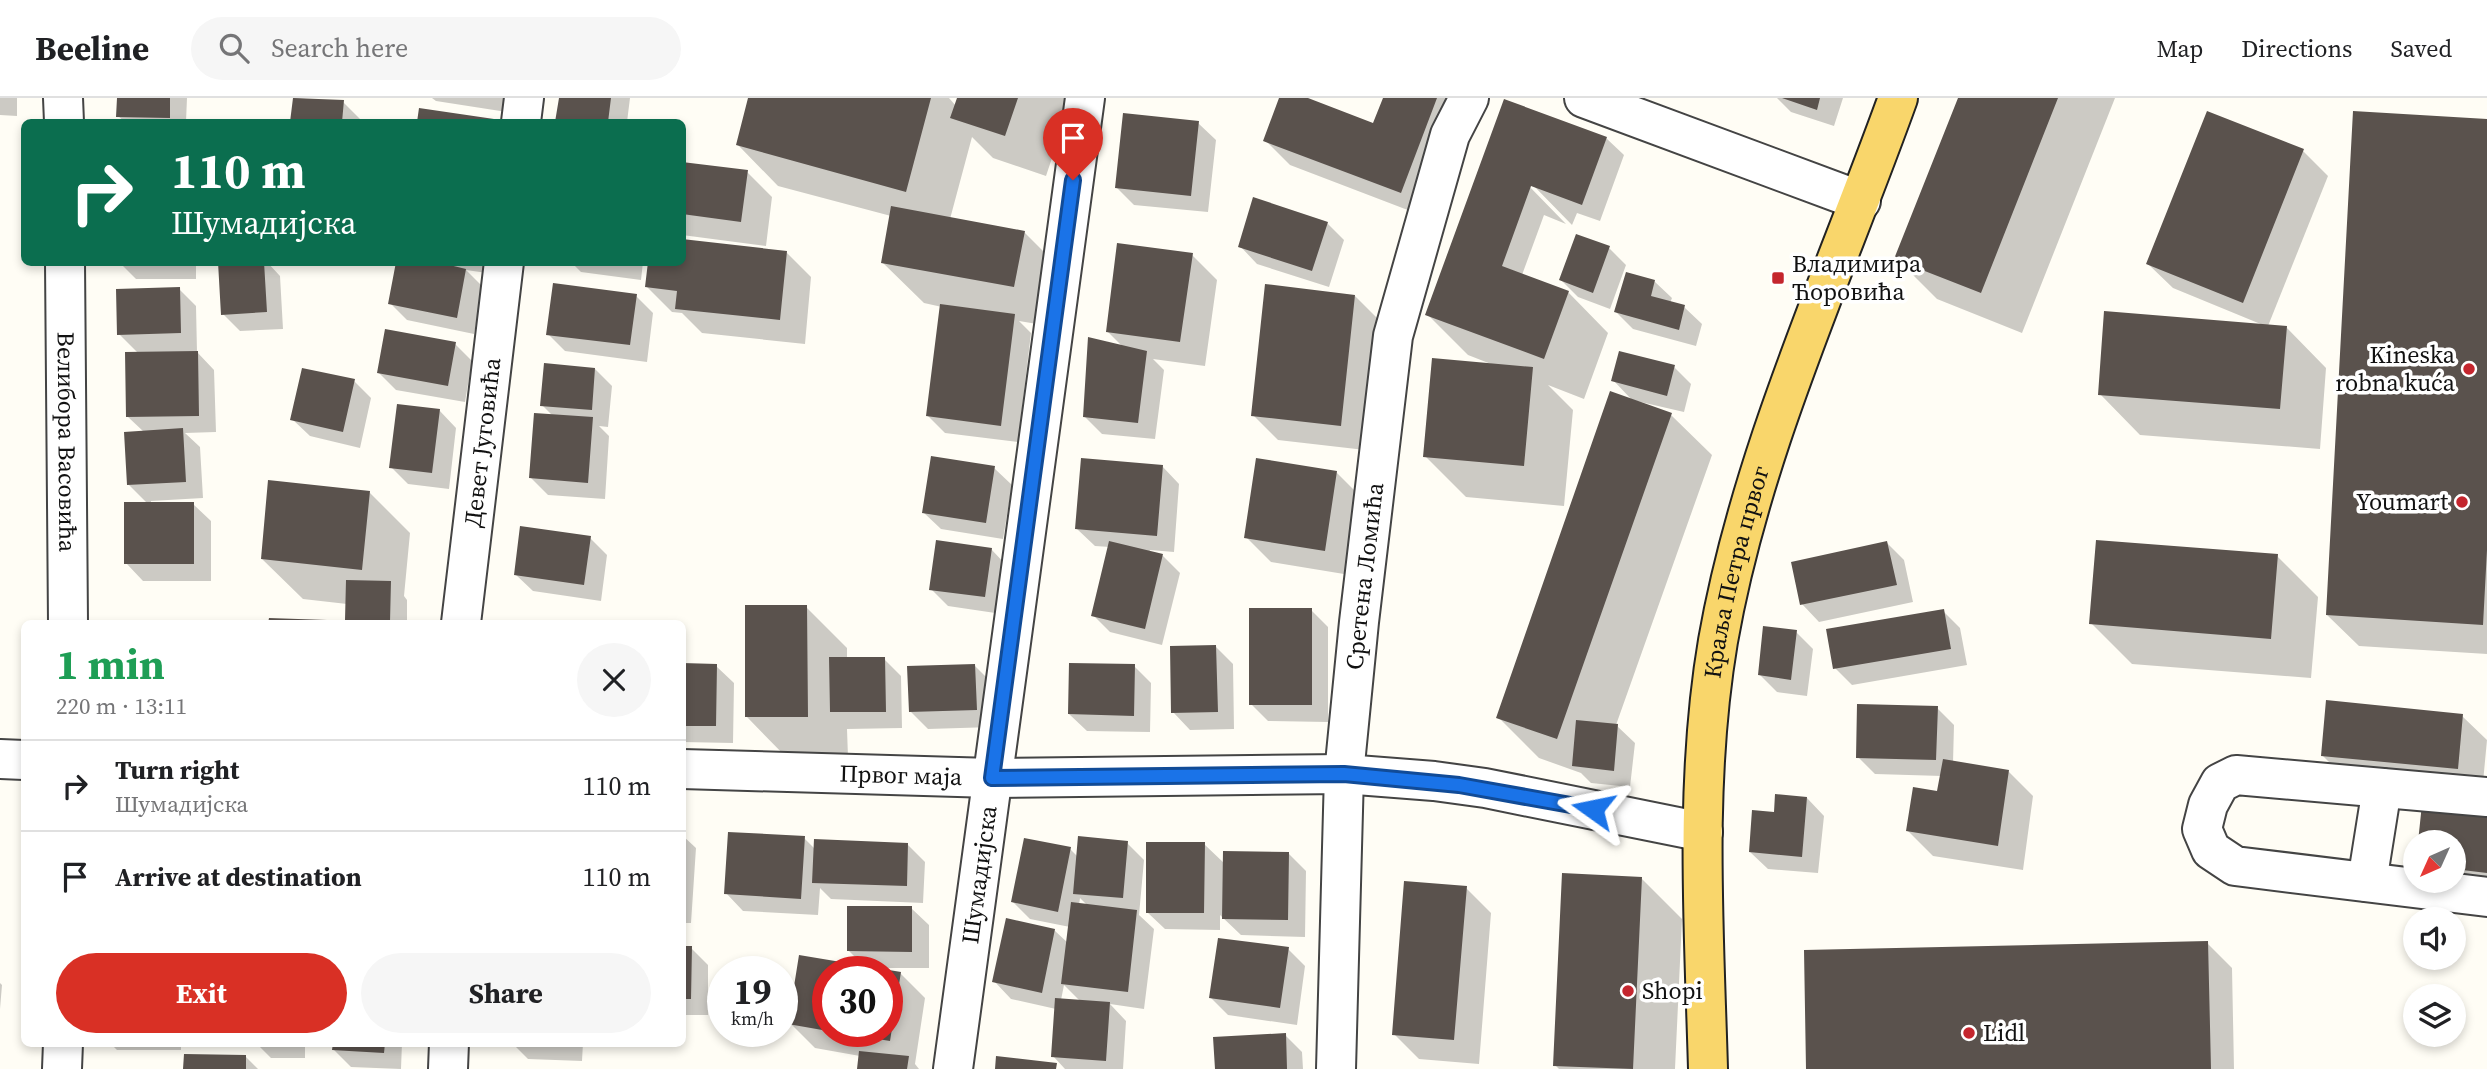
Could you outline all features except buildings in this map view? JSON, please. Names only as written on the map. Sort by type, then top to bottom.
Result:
[{"type":"main road","name":"Краља Петра првог","points":[[1709,1069],[1703,786],[1711,695],[1731,575],[1794,373],[1898,98]]},
{"type":"street","points":[[63,98],[64,119]]},
{"type":"street","points":[[521,119],[524,98]]},
{"type":"street","name":"Шумадијска","points":[[953,1069],[1084,98]]},
{"type":"street","name":"Сретена Ломића","points":[[1336,1069],[1344,774],[1393,337],[1450,135],[1469,98]]},
{"type":"street","points":[[1584,98],[1861,201]]},
{"type":"street","name":"Велибора Васовића","points":[[65,266],[68,620]]},
{"type":"street","name":"Девет Југовића","points":[[461,620],[505,266]]},
{"type":"street","points":[[0,759],[21,760]]},
{"type":"street","name":"Првог маја","points":[[686,769],[992,778],[1344,774],[1434,781],[1496,790],[1703,832]]},
{"type":"street","points":[[2487,796],[2236,775],[2220,783],[2208,805],[2202,829],[2211,850],[2235,866],[2487,897]]},
{"type":"street","points":[[2367,882],[2382,788]]},
{"type":"street","points":[[62,1069],[63,1047]]},
{"type":"street","points":[[448,1069],[449,1047]]},
{"type":"place","name":"Владимира Ћоровића","points":[[1778,278]]},
{"type":"place","name":"Kineska robna kuća","points":[[2469,369]]},
{"type":"place","name":"Youmart","points":[[2462,502]]},
{"type":"place","name":"Shopi","points":[[1628,991]]},
{"type":"place","name":"Lidl","points":[[1969,1033]]},
{"type":"route","points":[[1073,180],[992,778],[1344,774],[1434,781],[1593,809]]}]
